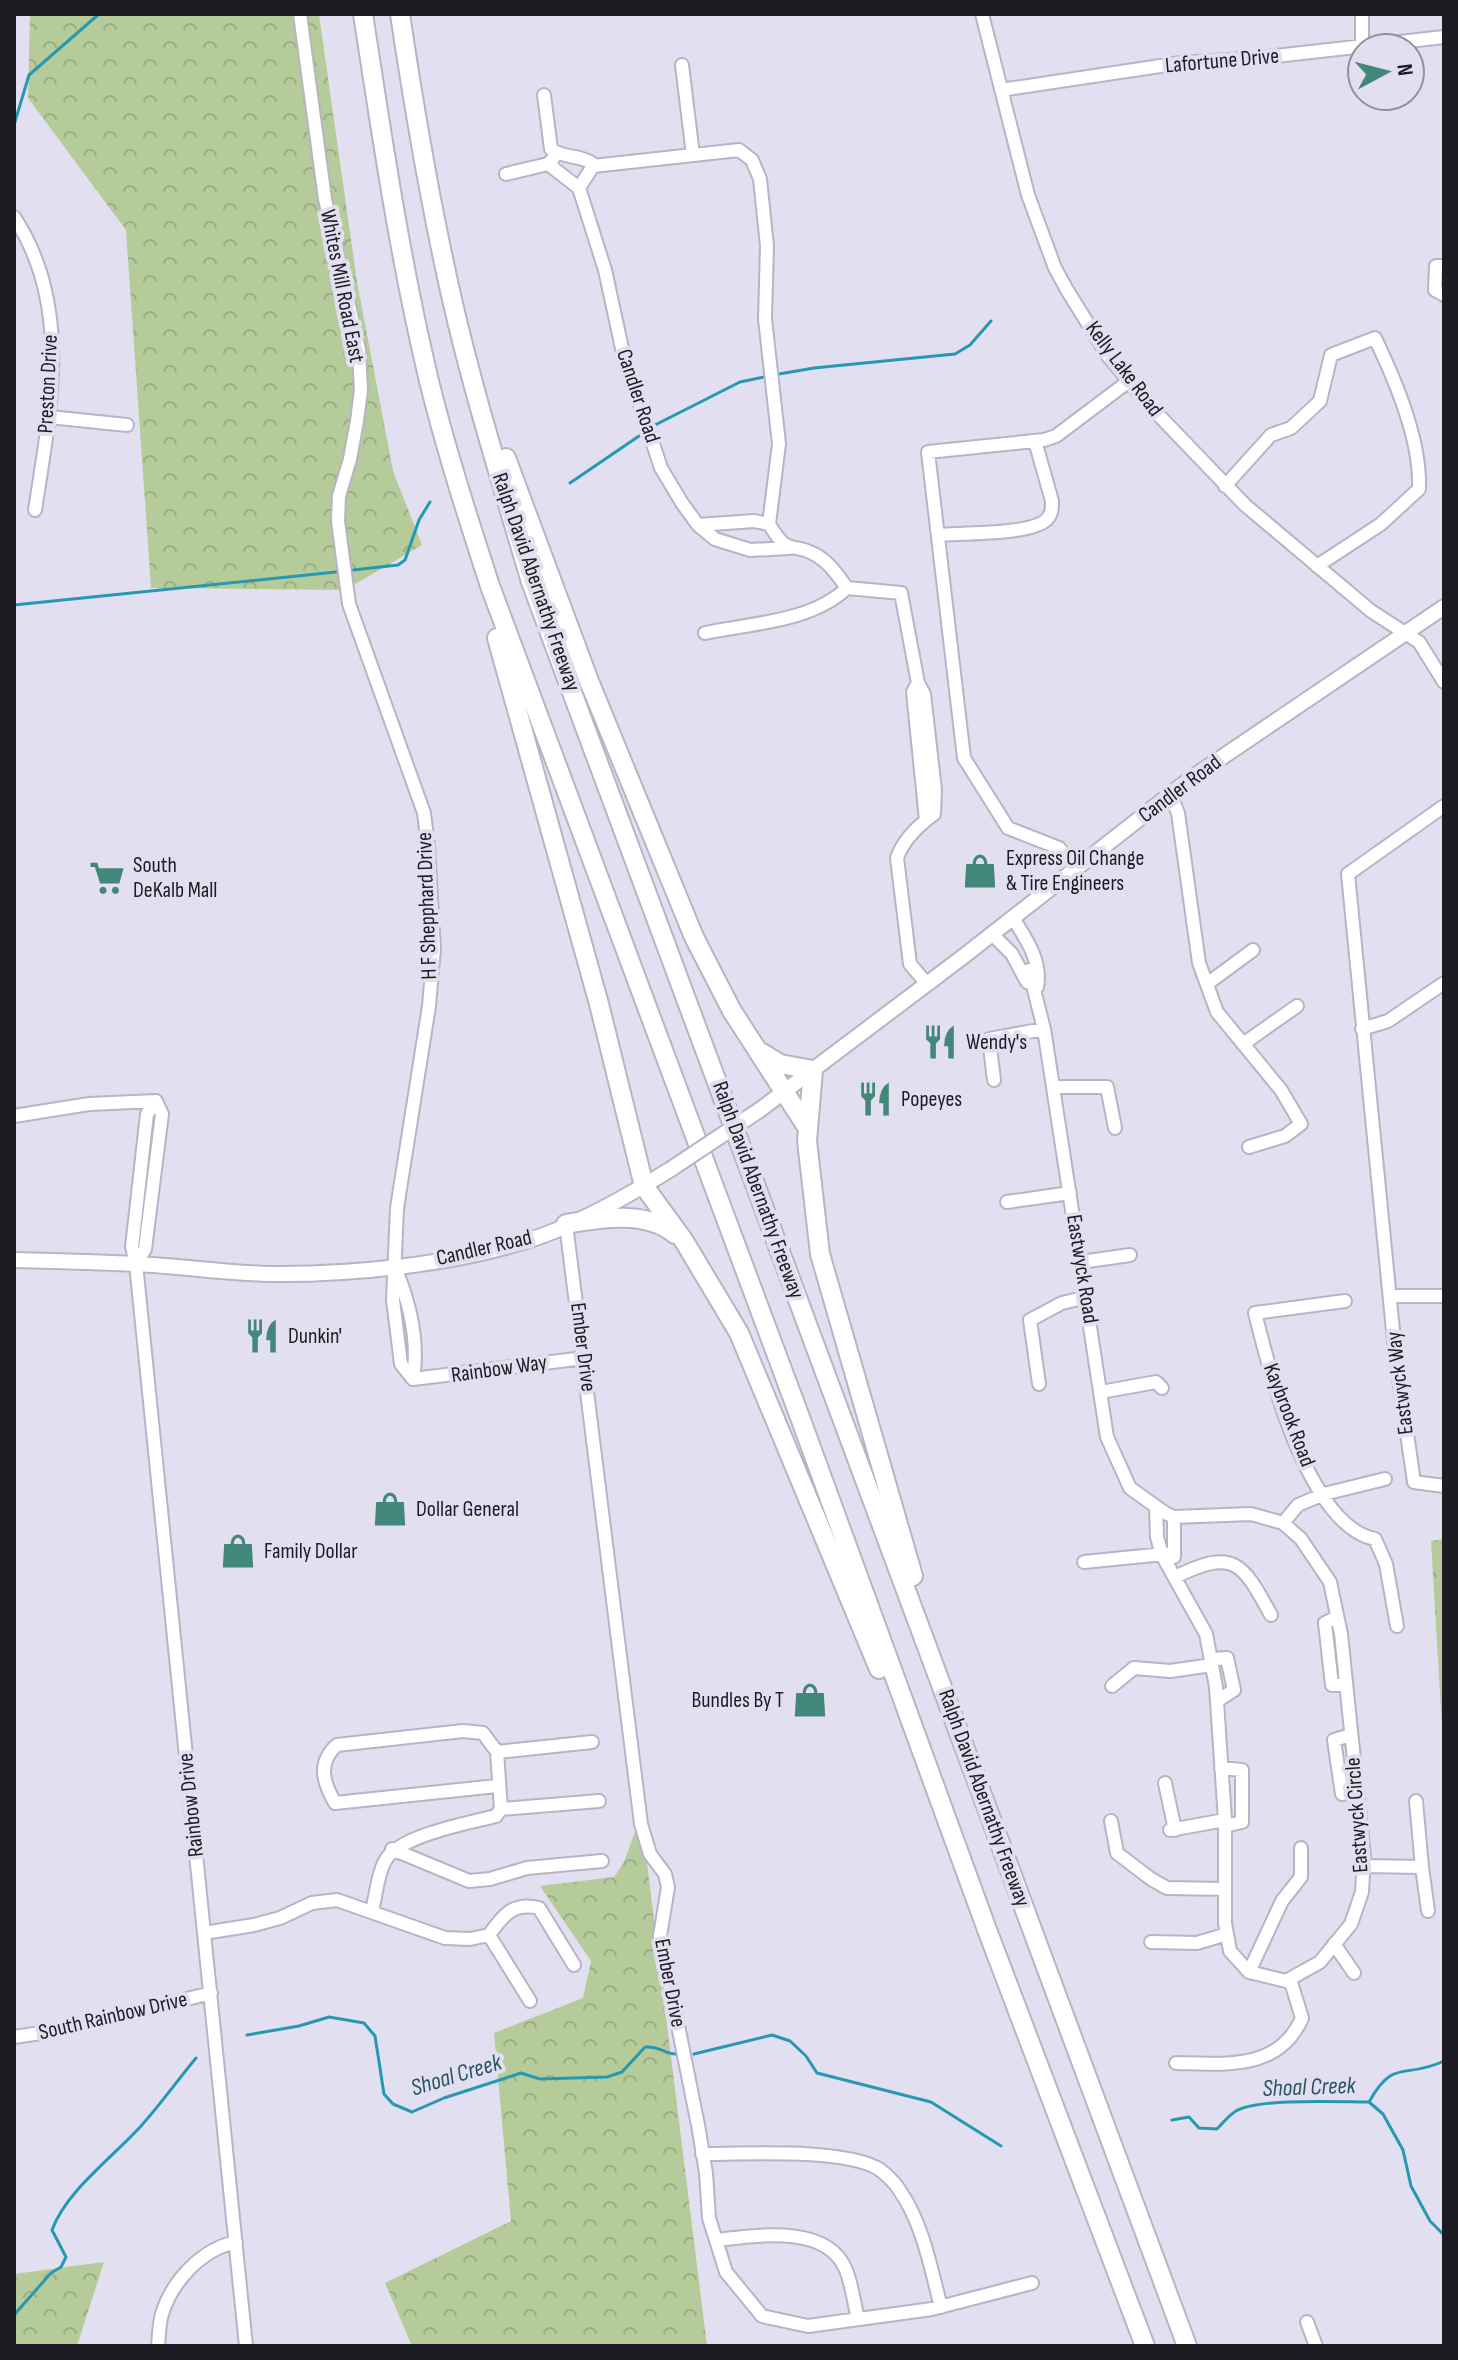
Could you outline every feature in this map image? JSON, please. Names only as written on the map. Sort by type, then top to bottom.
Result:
[{"type":"highway","name":"Ralph David Abernathy Freeway","points":[[363,14],[388,177],[431,390],[454,473],[515,657],[801,1420],[986,1927],[1145,2346]]},
{"type":"highway","name":"Ralph David Abernathy Freeway","points":[[400,14],[451,297],[486,431],[531,582],[1187,2346]]},
{"type":"highway","points":[[451,297],[486,406],[589,681],[653,840],[712,975],[807,1127]]},
{"type":"highway","points":[[454,473],[600,1007],[644,1186],[684,1241],[739,1333],[986,1927]]},
{"type":"highway","points":[[758,1051],[780,1064],[813,1070],[807,1127],[820,1254],[896,1521],[971,1762]]},
{"type":"highway","points":[[566,1224],[598,1219],[653,1221],[668,1227],[684,1241]]},
{"type":"main road","name":"Candler Road","points":[[14,1260],[136,1264],[266,1274],[319,1274],[493,1250],[524,1242],[566,1224],[644,1186],[761,1109],[1013,918],[1170,794],[1444,607]]},
{"type":"street","name":"Whites Mill Road East","points":[[300,14],[322,185],[359,350],[361,390],[350,459],[339,496],[338,521],[349,604]]},
{"type":"street","name":"Kelly Lake Road","points":[[982,14],[1028,195],[1055,268],[1108,356],[1225,486],[1317,566],[1403,634],[1419,642],[1444,682]]},
{"type":"street","name":"Lafortune Drive","points":[[1001,90],[1180,63],[1258,58],[1346,47]]},
{"type":"street","points":[[682,65],[693,155]]},
{"type":"street","points":[[544,95],[549,146],[558,154],[585,158],[596,166]]},
{"type":"street","points":[[548,164],[579,188],[593,166],[739,150],[752,160],[760,179],[767,246],[765,319],[779,444],[769,524],[780,541],[789,548]]},
{"type":"street","points":[[506,174],[548,164],[558,154]]},
{"type":"street","name":"Candler Road","points":[[579,188],[605,270],[623,353],[661,468],[698,525]]},
{"type":"street","name":"Preston Drive","points":[[14,217],[27,237],[48,295],[53,335],[54,373],[35,510]]},
{"type":"street","points":[[1444,266],[1436,266],[1435,290],[1444,295]]},
{"type":"street","points":[[1225,486],[1271,435],[1291,428],[1320,401],[1331,355],[1375,338],[1392,374],[1420,466],[1419,489],[1381,524],[1317,566]]},
{"type":"street","points":[[1077,868],[1059,848],[1008,828],[964,758],[928,452],[1056,436],[1129,381]]},
{"type":"street","points":[[49,417],[127,425]]},
{"type":"street","points":[[938,535],[1031,528],[1047,519],[1052,501],[1035,441]]},
{"type":"street","points":[[698,525],[754,521],[769,524]]},
{"type":"street","points":[[698,525],[715,539],[750,550],[789,548],[813,553],[831,566],[847,588],[901,593],[918,683],[924,694],[935,790],[934,814],[906,840],[897,858],[910,964],[927,984]]},
{"type":"street","points":[[705,633],[813,612],[835,600],[847,588]]},
{"type":"street","name":"H F Shepphard Drive","points":[[349,604],[424,813],[428,846],[434,949],[397,1208],[394,1266]]},
{"type":"street","points":[[1170,794],[1178,813],[1199,963],[1217,1012],[1281,1090],[1301,1124],[1285,1136],[1249,1147]]},
{"type":"street","name":"Eastwyck Way","points":[[1444,806],[1348,874],[1395,1351],[1414,1482],[1444,1486]]},
{"type":"street","name":"Eastwyck Road","points":[[1013,918],[1028,967],[1039,976],[1036,994],[1087,1297],[1107,1437],[1130,1488],[1174,1517]]},
{"type":"street","points":[[992,934],[1028,967]]},
{"type":"street","points":[[1207,984],[1253,950]]},
{"type":"street","points":[[1362,1029],[1388,1021],[1444,983]]},
{"type":"street","points":[[1243,1044],[1297,1006]]},
{"type":"street","points":[[994,1080],[989,1039],[1044,1029]]},
{"type":"street","points":[[1053,1087],[1107,1087],[1115,1128]]},
{"type":"street","name":"Rainbow Drive","points":[[14,1116],[89,1104],[156,1101],[147,1114],[132,1247],[246,2346]]},
{"type":"street","points":[[1007,1202],[1070,1193]]},
{"type":"street","name":"Ember Drive","points":[[566,1224],[641,1824],[650,1854],[665,1874],[668,1887],[668,1899],[659,1927],[660,1936],[702,2154],[709,2218],[726,2272],[762,2316],[808,2326],[941,2307],[1032,2283]]},
{"type":"street","points":[[1081,1262],[1130,1255]]},
{"type":"street","name":"Rainbow Way","points":[[394,1266],[408,1300],[416,1360],[413,1379],[584,1358]]},
{"type":"street","points":[[1390,1296],[1444,1296]]},
{"type":"street","points":[[1039,1384],[1030,1320],[1062,1303],[1087,1297]]},
{"type":"street","name":"Kaybrook Road","points":[[1345,1301],[1255,1313],[1274,1388],[1298,1451],[1324,1494],[1349,1525],[1375,1539],[1389,1577],[1397,1626]]},
{"type":"street","points":[[1101,1392],[1156,1382],[1162,1388]]},
{"type":"street","points":[[1168,1554],[1174,1517],[1251,1514],[1283,1523],[1298,1505],[1324,1494],[1385,1479]]},
{"type":"street","points":[[1156,1507],[1157,1537],[1206,1634],[1212,1662]]},
{"type":"street","name":"Eastwyck Circle","points":[[1283,1523],[1301,1539],[1330,1582],[1337,1617],[1325,1623],[1332,1685],[1346,1685],[1351,1735],[1334,1740],[1342,1794],[1357,1792],[1363,1866],[1362,1892],[1351,1924],[1320,1962],[1290,1979]]},
{"type":"street","points":[[1084,1562],[1168,1554]]},
{"type":"street","points":[[1175,1577],[1198,1565],[1216,1561],[1238,1565],[1250,1576],[1271,1615]]},
{"type":"street","points":[[1112,1686],[1134,1668],[1170,1671],[1227,1658],[1234,1690],[1217,1701],[1230,1951],[1249,1972],[1286,1981],[1290,1979],[1302,2018],[1295,2035],[1267,2055],[1239,2064],[1176,2063]]},
{"type":"street","points":[[372,1911],[384,1862],[392,1849],[424,1836],[496,1816],[501,1809],[497,1752],[483,1733],[463,1731],[337,1745],[327,1754],[323,1770],[326,1788],[335,1803],[497,1786]]},
{"type":"street","points":[[497,1752],[592,1742]]},
{"type":"street","points":[[1165,1783],[1173,1830],[1242,1822],[1242,1770],[1221,1768]]},
{"type":"street","points":[[501,1809],[599,1801]]},
{"type":"street","points":[[1416,1801],[1428,1911]]},
{"type":"street","points":[[1111,1821],[1117,1853],[1151,1879],[1167,1888],[1225,1889]]},
{"type":"street","points":[[1249,1972],[1282,1901],[1301,1877],[1301,1848]]},
{"type":"street","points":[[392,1849],[469,1881],[490,1879],[527,1868],[602,1861]]},
{"type":"street","points":[[1363,1866],[1422,1867]]},
{"type":"street","points":[[204,1933],[280,1918],[312,1903],[337,1900],[445,1938],[470,1939],[489,1935],[503,1915],[525,1905],[539,1908],[574,1965]]},
{"type":"street","points":[[1151,1942],[1197,1943],[1227,1934]]},
{"type":"street","points":[[489,1935],[530,2001]]},
{"type":"street","points":[[1334,1944],[1354,1973]]},
{"type":"street","name":"South Rainbow Drive","points":[[14,2037],[61,2030],[211,1993]]},
{"type":"street","points":[[702,2154],[813,2155],[879,2169],[900,2190],[916,2221],[941,2307]]},
{"type":"street","points":[[716,2240],[759,2235],[807,2239],[833,2250],[846,2269],[858,2319]]},
{"type":"street","points":[[158,2346],[162,2314],[190,2268],[223,2245],[236,2242]]},
{"type":"street","points":[[1307,2322],[1316,2346]]},
{"type":"green space","points":[[30,14],[319,14],[357,282],[393,471],[422,545],[345,590],[151,588],[126,230],[28,98]]},
{"type":"green space","points":[[1444,1539],[1444,1761],[1431,1541]]},
{"type":"green space","points":[[641,1815],[707,2346],[412,2346],[385,2283],[511,2221],[494,2033],[583,1998],[591,1961],[540,1886],[614,1877],[624,1862]]},
{"type":"green space","points":[[104,2262],[77,2346],[14,2346],[14,2274]]},
{"type":"waterway","points":[[14,125],[29,75],[99,14]]},
{"type":"waterway","points":[[779,374],[955,354],[970,345],[991,321]]},
{"type":"waterway","points":[[655,425],[740,382],[764,377]]},
{"type":"waterway","points":[[570,483],[642,434]]},
{"type":"waterway","points":[[353,570],[398,565],[405,560],[419,520],[430,502]]},
{"type":"waterway","points":[[14,605],[336,572]]},
{"type":"waterway","name":"Shoal Creek","points":[[247,2035],[329,2017],[364,2023],[375,2036],[384,2094],[393,2104],[412,2112],[444,2098],[521,2073],[540,2079],[607,2077],[622,2072],[645,2047],[676,2054]]},
{"type":"waterway","name":"Shoal Creek","points":[[694,2054],[772,2035],[790,2041],[806,2056],[817,2073],[931,2102],[1001,2146]]},
{"type":"waterway","name":"Shoal Creek","points":[[14,2315],[51,2273],[61,2267],[66,2257],[52,2230],[68,2202],[141,2126],[196,2058]]},
{"type":"waterway","name":"Shoal Creek","points":[[1369,2102],[1393,2074],[1444,2061]]},
{"type":"waterway","points":[[1369,2102],[1383,2114],[1403,2150],[1411,2186],[1430,2221],[1444,2235]]},
{"type":"waterway","name":"Shoal Creek","points":[[1172,2120],[1189,2117],[1199,2128],[1217,2129],[1236,2111],[1262,2104],[1369,2102]]},
{"type":"place","name":"Express Oil Change & Tire Engineers","points":[[980,871]]},
{"type":"place","name":"South DeKalb Mall","points":[[107,878]]},
{"type":"place","name":"Wendy's","points":[[940,1042]]},
{"type":"place","name":"Popeyes","points":[[875,1099]]},
{"type":"place","name":"Dunkin'","points":[[262,1336]]},
{"type":"place","name":"Dollar General","points":[[390,1509]]},
{"type":"place","name":"Family Dollar","points":[[238,1551]]},
{"type":"place","name":"Bundles By T","points":[[810,1700]]}]
